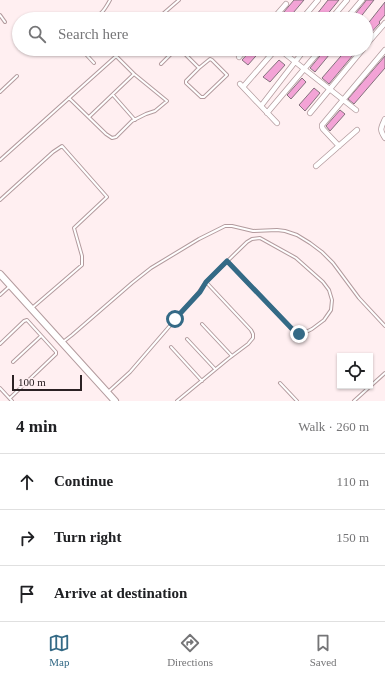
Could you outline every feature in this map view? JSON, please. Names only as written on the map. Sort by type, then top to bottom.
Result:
[{"type":"main road","points":[[0,274],[115,401]]},
{"type":"street","points":[[308,12],[318,0]]},
{"type":"street","points":[[337,12],[346,0]]},
{"type":"street","points":[[352,12],[362,0]]},
{"type":"street","points":[[279,12],[286,4]]},
{"type":"street","points":[[373,37],[385,23]]},
{"type":"street","points":[[339,146],[322,127],[322,125],[385,50]]},
{"type":"street","points":[[270,56],[242,86],[277,123]]},
{"type":"street","points":[[288,56],[356,110]]},
{"type":"street","points":[[261,106],[299,56]]},
{"type":"street","points":[[267,113],[315,56]]},
{"type":"street","points":[[310,112],[357,56]]},
{"type":"street","points":[[385,119],[380,130],[385,138]]},
{"type":"street","points":[[316,166],[357,130]]},
{"type":"lane","points":[[101,12],[110,0]]},
{"type":"lane","points":[[165,12],[179,0]]},
{"type":"lane","points":[[0,15],[6,22]]},
{"type":"lane","points":[[88,56],[94,63]]},
{"type":"lane","points":[[0,160],[69,98],[116,56],[134,74],[167,101],[155,111],[135,120],[112,138],[69,98]]},
{"type":"lane","points":[[160,64],[169,56]]},
{"type":"lane","points":[[187,56],[199,68]]},
{"type":"lane","points":[[210,59],[227,75],[202,97],[186,83],[186,81],[199,68],[210,59]]},
{"type":"lane","points":[[90,117],[134,74]]},
{"type":"lane","points":[[0,92],[17,76]]},
{"type":"lane","points":[[113,95],[135,120]]},
{"type":"lane","points":[[0,200],[53,152],[62,146],[107,197],[74,228],[82,256],[82,265],[31,308]]},
{"type":"lane","points":[[62,342],[151,268],[224,226],[232,226],[253,231],[285,231],[297,235],[310,243],[333,263],[359,298],[385,326]]},
{"type":"lane","points":[[108,393],[130,372],[200,292],[206,282],[227,261],[247,242],[252,239],[260,238],[296,258],[323,282],[331,294],[331,310],[324,320],[316,326],[302,334],[299,334],[295,332],[227,261]]},
{"type":"lane","points":[[177,401],[253,338],[253,332],[206,282]]},
{"type":"lane","points":[[0,295],[11,285]]},
{"type":"lane","points":[[0,344],[27,320],[56,352],[56,354],[10,398]]},
{"type":"lane","points":[[202,324],[232,356]]},
{"type":"lane","points":[[13,362],[41,336]]},
{"type":"lane","points":[[187,339],[215,369]]},
{"type":"lane","points":[[171,347],[202,381]]},
{"type":"lane","points":[[354,401],[385,373]]},
{"type":"lane","points":[[280,383],[297,401]]},
{"type":"lane","points":[[0,388],[12,401]]},
{"type":"building","points":[[294,0],[304,0],[294,12],[284,12]]},
{"type":"building","points":[[328,0],[339,0],[329,12],[319,12]]},
{"type":"building","points":[[366,0],[374,0],[365,12],[357,12]]},
{"type":"building","points":[[385,2],[385,15],[373,30],[373,17]]},
{"type":"building","points":[[246,56],[256,56],[248,65],[242,60]]},
{"type":"building","points":[[320,56],[328,56],[315,72],[310,68]]},
{"type":"building","points":[[341,56],[352,56],[329,84],[322,78]]},
{"type":"building","points":[[385,56],[385,68],[354,104],[348,99]]},
{"type":"building","points":[[279,60],[285,65],[270,82],[263,77]]},
{"type":"building","points":[[302,78],[306,82],[291,99],[287,95]]},
{"type":"building","points":[[314,88],[320,93],[305,111],[299,105]]},
{"type":"building","points":[[340,110],[345,114],[330,131],[326,126]]},
{"type":"route","points":[[175,319],[200,292],[206,282],[227,261],[295,332],[299,334]]}]
